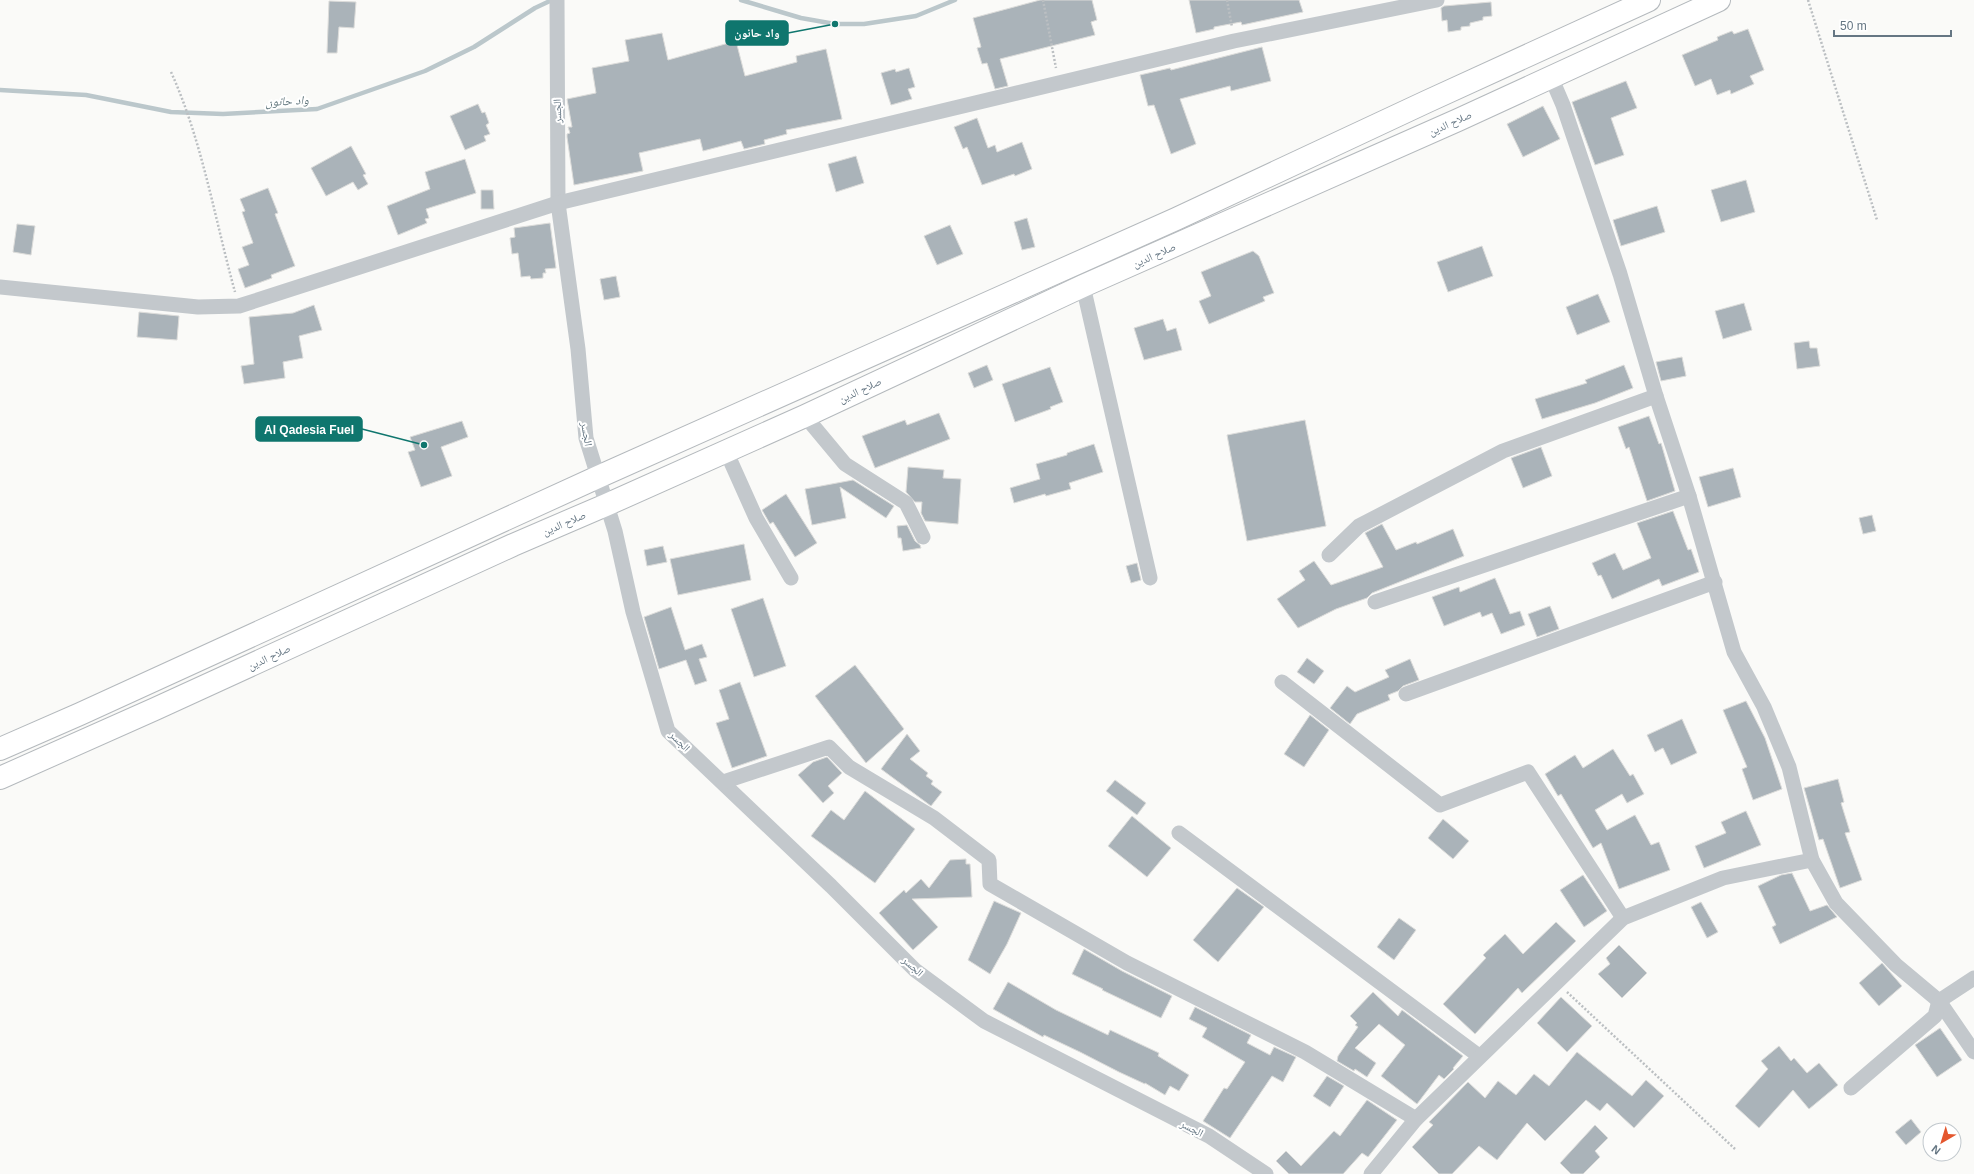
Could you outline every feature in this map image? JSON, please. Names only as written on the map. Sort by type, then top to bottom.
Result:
[{"type":"highway","points":[[0,749],[80,714],[598,477],[1176,219],[1649,0]]},
{"type":"highway","name":"صلاح الدين","points":[[0,778],[155,709],[513,545],[805,416],[1083,286],[1551,78],[1719,0]]},
{"type":"street","name":"الجسر","points":[[557,0],[558,203],[578,349],[586,438],[615,532],[633,612],[668,731],[915,970],[984,1021],[1209,1136],[1266,1174]]},
{"type":"street","points":[[0,287],[198,307],[239,306],[558,203],[1234,41],[1437,0]]},
{"type":"street","points":[[1551,78],[1563,104],[1620,274],[1656,396],[1689,496],[1715,582],[1734,652],[1764,707],[1789,767],[1812,860],[1836,903],[1896,965],[1939,1002],[1974,1052]]},
{"type":"street","points":[[1083,286],[1150,578]]},
{"type":"street","points":[[1329,555],[1359,526],[1503,451],[1656,396]]},
{"type":"street","points":[[805,416],[845,464],[906,503],[924,537]]},
{"type":"street","points":[[726,451],[756,518],[792,578]]},
{"type":"street","points":[[1376,602],[1689,496]]},
{"type":"street","points":[[1406,694],[1715,582]]},
{"type":"street","points":[[1282,682],[1440,805],[1528,772],[1623,918]]},
{"type":"street","points":[[722,782],[828,747],[849,767],[934,818],[989,860],[990,884],[1127,963],[1305,1052],[1416,1119]]},
{"type":"street","points":[[1179,833],[1479,1056]]},
{"type":"street","points":[[1371,1174],[1416,1119],[1479,1056],[1623,918],[1723,878],[1812,860]]},
{"type":"street","points":[[1851,1088],[1935,1016],[1939,1002],[1974,978]]},
{"type":"path","points":[[1043,0],[1059,83]]},
{"type":"path","points":[[1227,0],[1234,41]]},
{"type":"path","points":[[1808,0],[1877,220]]},
{"type":"path","points":[[171,72],[181,95],[196,139],[220,239],[239,306]]},
{"type":"path","points":[[1556,982],[1735,1149]]},
{"type":"building","points":[[1040,0],[1092,0],[1097,20],[1091,22],[1095,35],[1000,59],[1008,86],[995,89],[987,63],[982,64],[977,48],[981,47],[973,18]]},
{"type":"building","points":[[1189,0],[1299,0],[1303,12],[1242,25],[1241,22],[1214,27],[1214,29],[1196,33]]},
{"type":"building","points":[[329,1],[356,2],[354,28],[339,27],[337,53],[327,53]]},
{"type":"building","points":[[1491,2],[1492,16],[1483,17],[1483,20],[1470,23],[1470,26],[1461,27],[1461,30],[1448,32],[1447,20],[1442,21],[1441,8],[1444,6]]},
{"type":"building","points":[[1748,29],[1764,70],[1750,76],[1754,84],[1731,94],[1730,90],[1717,95],[1711,79],[1695,86],[1682,55],[1718,40],[1717,37],[1732,31],[1734,34]]},
{"type":"building","points":[[662,33],[668,60],[736,41],[745,76],[797,62],[796,56],[826,49],[842,119],[786,130],[787,134],[764,140],[765,144],[744,149],[741,141],[703,151],[700,139],[639,153],[643,171],[574,185],[567,137],[567,134],[570,133],[568,127],[572,127],[567,99],[596,93],[592,68],[629,61],[625,40]]},
{"type":"building","points":[[1262,47],[1271,81],[1231,91],[1230,86],[1180,99],[1196,144],[1171,154],[1154,105],[1148,106],[1140,75],[1170,68],[1171,70]]},
{"type":"building","points":[[909,68],[915,87],[908,89],[912,99],[891,105],[881,73],[895,69],[896,72]]},
{"type":"building","points":[[1626,81],[1637,108],[1611,118],[1624,155],[1595,165],[1572,102]]},
{"type":"building","points":[[478,104],[482,113],[485,112],[489,123],[486,125],[490,134],[484,136],[486,141],[465,150],[450,116]]},
{"type":"building","points":[[1543,106],[1560,139],[1523,157],[1507,124]]},
{"type":"building","points":[[977,118],[988,148],[995,145],[997,152],[1022,142],[1032,169],[1015,176],[1014,174],[982,185],[967,147],[963,149],[954,127]]},
{"type":"building","points":[[351,146],[366,174],[363,175],[368,184],[358,190],[353,182],[326,196],[311,168]]},
{"type":"building","points":[[856,156],[864,183],[836,192],[828,164]]},
{"type":"building","points":[[465,159],[476,193],[426,209],[429,218],[425,219],[427,223],[398,235],[387,206],[430,189],[425,172]]},
{"type":"building","points":[[1746,180],[1755,212],[1721,222],[1711,190]]},
{"type":"building","points":[[268,188],[278,213],[275,214],[295,266],[271,275],[272,278],[245,288],[238,269],[249,265],[242,247],[253,243],[242,212],[245,211],[240,199]]},
{"type":"building","points":[[481,190],[493,190],[494,209],[481,209]]},
{"type":"building","points":[[1657,206],[1665,232],[1621,246],[1613,220]]},
{"type":"building","points":[[1027,218],[1035,247],[1022,250],[1014,222]]},
{"type":"building","points":[[550,223],[556,268],[545,269],[546,273],[543,273],[543,278],[531,279],[530,276],[521,277],[518,253],[512,254],[510,238],[515,237],[514,228]]},
{"type":"building","points":[[17,224],[35,226],[31,255],[13,252]]},
{"type":"building","points":[[950,225],[963,254],[937,265],[924,236]]},
{"type":"building","points":[[1482,246],[1493,276],[1448,292],[1437,262]]},
{"type":"building","points":[[1253,251],[1259,256],[1274,293],[1263,297],[1265,301],[1209,324],[1199,301],[1211,296],[1201,272]]},
{"type":"building","points":[[616,276],[620,297],[604,300],[600,279]]},
{"type":"building","points":[[1598,294],[1610,322],[1577,335],[1566,307]]},
{"type":"building","points":[[1744,303],[1752,330],[1723,339],[1715,311]]},
{"type":"building","points":[[314,305],[322,330],[299,336],[303,358],[283,362],[285,378],[244,384],[241,366],[254,364],[249,317],[293,313]]},
{"type":"building","points":[[139,312],[179,316],[177,340],[137,337]]},
{"type":"building","points":[[1163,319],[1167,331],[1176,328],[1182,350],[1144,360],[1134,328]]},
{"type":"building","points":[[1809,341],[1810,348],[1817,348],[1820,366],[1797,369],[1794,343]]},
{"type":"building","points":[[1682,357],[1686,376],[1661,381],[1656,362]]},
{"type":"building","points":[[987,365],[993,380],[974,388],[968,373]]},
{"type":"building","points":[[1624,365],[1633,388],[1595,403],[1542,419],[1535,399],[1587,383],[1585,380]]},
{"type":"building","points":[[1050,367],[1063,402],[1050,407],[1051,409],[1015,422],[1002,384]]},
{"type":"building","points":[[939,413],[950,439],[875,468],[862,436],[905,420],[907,425]]},
{"type":"building","points":[[1649,416],[1659,444],[1661,443],[1675,491],[1647,501],[1629,447],[1626,449],[1618,427]]},
{"type":"building","points":[[1305,420],[1326,526],[1247,541],[1227,435]]},
{"type":"building","points":[[462,421],[468,437],[441,447],[452,476],[421,487],[408,452],[415,450],[410,437]]},
{"type":"building","points":[[1094,444],[1103,472],[1069,483],[1071,489],[1046,496],[1045,494],[1014,503],[1010,488],[1040,479],[1036,464],[1067,455],[1067,453]]},
{"type":"building","points":[[1541,447],[1552,476],[1523,488],[1511,458]]},
{"type":"building","points":[[908,467],[944,470],[943,478],[961,479],[958,524],[925,521],[921,513],[922,502],[915,502],[906,492]]},
{"type":"building","points":[[1733,468],[1741,497],[1708,507],[1699,477]]},
{"type":"building","points":[[853,480],[894,506],[886,518],[840,487],[846,518],[812,525],[805,489]]},
{"type":"building","points":[[786,494],[817,543],[795,557],[773,522],[770,524],[762,510]]},
{"type":"building","points":[[1673,511],[1688,550],[1691,549],[1699,572],[1662,586],[1659,579],[1612,599],[1601,575],[1598,576],[1592,563],[1615,553],[1623,570],[1651,558],[1637,523]]},
{"type":"building","points":[[1872,515],[1876,531],[1863,534],[1859,518]]},
{"type":"building","points":[[1382,524],[1396,550],[1416,542],[1417,544],[1453,529],[1464,556],[1372,593],[1367,598],[1336,609],[1298,628],[1277,599],[1305,580],[1299,571],[1314,561],[1331,585],[1383,567],[1365,533]]},
{"type":"building","points":[[907,525],[915,541],[921,548],[903,551],[901,538],[898,538],[897,526]]},
{"type":"building","points":[[744,544],[751,580],[678,595],[670,559]]},
{"type":"building","points":[[663,546],[667,562],[647,566],[644,550]]},
{"type":"building","points":[[1137,563],[1141,580],[1131,583],[1126,566]]},
{"type":"building","points":[[1495,578],[1510,614],[1520,611],[1525,625],[1501,634],[1492,613],[1482,617],[1480,612],[1444,626],[1432,597],[1459,587],[1460,592]]},
{"type":"building","points":[[763,598],[786,666],[754,677],[731,609]]},
{"type":"building","points":[[1550,606],[1559,629],[1537,637],[1528,614]]},
{"type":"building","points":[[671,607],[685,650],[702,644],[707,657],[699,659],[707,681],[695,685],[686,660],[659,669],[644,617]]},
{"type":"building","points":[[1307,658],[1324,671],[1314,684],[1297,672]]},
{"type":"building","points":[[1410,659],[1419,680],[1403,686],[1398,691],[1388,695],[1390,700],[1357,714],[1350,724],[1330,708],[1347,686],[1355,692],[1389,677],[1385,670]]},
{"type":"building","points":[[855,665],[904,729],[866,763],[815,696]]},
{"type":"building","points":[[740,682],[767,756],[732,768],[716,723],[729,719],[719,690]]},
{"type":"building","points":[[1746,701],[1765,738],[1782,789],[1753,800],[1742,769],[1747,767],[1723,710]]},
{"type":"building","points":[[1310,715],[1329,730],[1304,767],[1284,754]]},
{"type":"building","points":[[1682,719],[1697,753],[1671,765],[1663,748],[1655,752],[1647,735]]},
{"type":"building","points":[[907,734],[920,751],[910,759],[928,773],[926,776],[933,781],[931,784],[942,792],[931,806],[881,769]]},
{"type":"building","points":[[1613,749],[1630,776],[1633,774],[1644,794],[1627,803],[1622,794],[1595,810],[1607,830],[1635,815],[1651,845],[1659,842],[1670,870],[1619,889],[1601,843],[1593,848],[1561,794],[1558,796],[1545,774],[1575,755],[1583,768]]},
{"type":"building","points":[[827,757],[842,773],[828,786],[834,793],[823,803],[798,775],[813,762]]},
{"type":"building","points":[[1838,779],[1844,802],[1841,803],[1850,832],[1845,833],[1862,880],[1840,888],[1823,839],[1819,840],[1804,788]]},
{"type":"building","points":[[1115,780],[1146,803],[1137,815],[1106,791]]},
{"type":"building","points":[[865,791],[915,829],[875,883],[811,836],[831,810],[844,820]]},
{"type":"building","points":[[1746,811],[1761,845],[1704,868],[1695,846],[1726,833],[1721,822]]},
{"type":"building","points":[[1132,816],[1171,848],[1147,877],[1108,846]]},
{"type":"building","points":[[1443,819],[1469,841],[1453,859],[1428,838]]},
{"type":"building","points":[[966,859],[966,864],[970,864],[972,897],[912,899],[938,927],[913,950],[879,913],[904,890],[906,893],[921,879],[929,888],[950,860]]},
{"type":"building","points":[[1792,873],[1810,911],[1827,905],[1837,917],[1780,944],[1772,927],[1776,925],[1758,886],[1781,875]]},
{"type":"building","points":[[1583,875],[1607,911],[1584,927],[1560,890]]},
{"type":"building","points":[[1237,888],[1264,907],[1218,962],[1193,940]]},
{"type":"building","points":[[994,901],[1021,913],[1007,944],[990,974],[968,960]]},
{"type":"building","points":[[1701,902],[1718,932],[1707,938],[1691,907]]},
{"type":"building","points":[[1399,918],[1416,930],[1394,960],[1377,947]]},
{"type":"building","points":[[1556,922],[1576,941],[1522,993],[1518,988],[1475,1034],[1443,1004],[1486,958],[1483,955],[1505,934],[1523,954]]},
{"type":"building","points":[[1619,945],[1647,973],[1622,998],[1598,974],[1610,964],[1606,958]]},
{"type":"building","points":[[1084,949],[1122,971],[1172,996],[1161,1018],[1072,974]]},
{"type":"building","points":[[1882,963],[1902,986],[1879,1006],[1859,983]]},
{"type":"building","points":[[1008,982],[1056,1010],[1108,1035],[1110,1030],[1159,1053],[1158,1056],[1189,1075],[1179,1091],[1170,1086],[1165,1095],[1145,1083],[1119,1072],[1080,1052],[1044,1035],[1043,1037],[993,1009]]},
{"type":"building","points":[[1373,992],[1398,1016],[1402,1010],[1463,1056],[1453,1068],[1454,1069],[1444,1079],[1439,1075],[1417,1104],[1381,1076],[1405,1045],[1379,1024],[1355,1048],[1376,1063],[1367,1077],[1355,1069],[1354,1071],[1337,1061],[1338,1056],[1358,1027],[1355,1025],[1357,1023],[1350,1016]]},
{"type":"building","points":[[1561,997],[1592,1026],[1567,1052],[1537,1023]]},
{"type":"building","points":[[1195,1007],[1251,1035],[1247,1043],[1270,1055],[1274,1047],[1296,1057],[1283,1082],[1272,1076],[1230,1138],[1203,1121],[1224,1088],[1227,1089],[1245,1062],[1202,1037],[1207,1028],[1189,1019]]},
{"type":"building","points":[[1940,1028],[1962,1060],[1937,1077],[1915,1045]]},
{"type":"building","points":[[1779,1046],[1791,1061],[1794,1058],[1807,1073],[1819,1063],[1838,1085],[1809,1109],[1793,1090],[1759,1128],[1735,1106],[1768,1069],[1761,1061]]},
{"type":"building","points":[[1577,1052],[1632,1096],[1646,1080],[1664,1096],[1634,1128],[1607,1103],[1600,1111],[1586,1100],[1545,1141],[1527,1123],[1497,1160],[1479,1146],[1452,1174],[1439,1174],[1412,1147],[1433,1125],[1429,1122],[1468,1082],[1485,1098],[1498,1081],[1516,1095],[1534,1074],[1549,1086]]},
{"type":"building","points":[[1327,1076],[1344,1086],[1330,1107],[1313,1096]]},
{"type":"building","points":[[1367,1100],[1397,1120],[1368,1157],[1362,1153],[1343,1174],[1289,1174],[1276,1161],[1286,1151],[1301,1166],[1334,1131],[1340,1136]]},
{"type":"building","points":[[1911,1119],[1921,1132],[1906,1145],[1895,1132]]},
{"type":"building","points":[[1595,1125],[1608,1138],[1595,1151],[1600,1157],[1583,1174],[1571,1174],[1560,1163]]},
{"type":"waterway","name":"واد حانون","points":[[0,90],[86,95],[171,112],[223,114],[317,109],[425,71],[474,47],[535,8],[552,0]]},
{"type":"waterway","name":"واد حانون","points":[[741,0],[801,18],[835,24],[864,24],[916,16],[955,0]]},
{"type":"place","name":"واد حانون","points":[[835,24]]},
{"type":"place","name":"Al Qadesia Fuel","points":[[424,445]]}]
